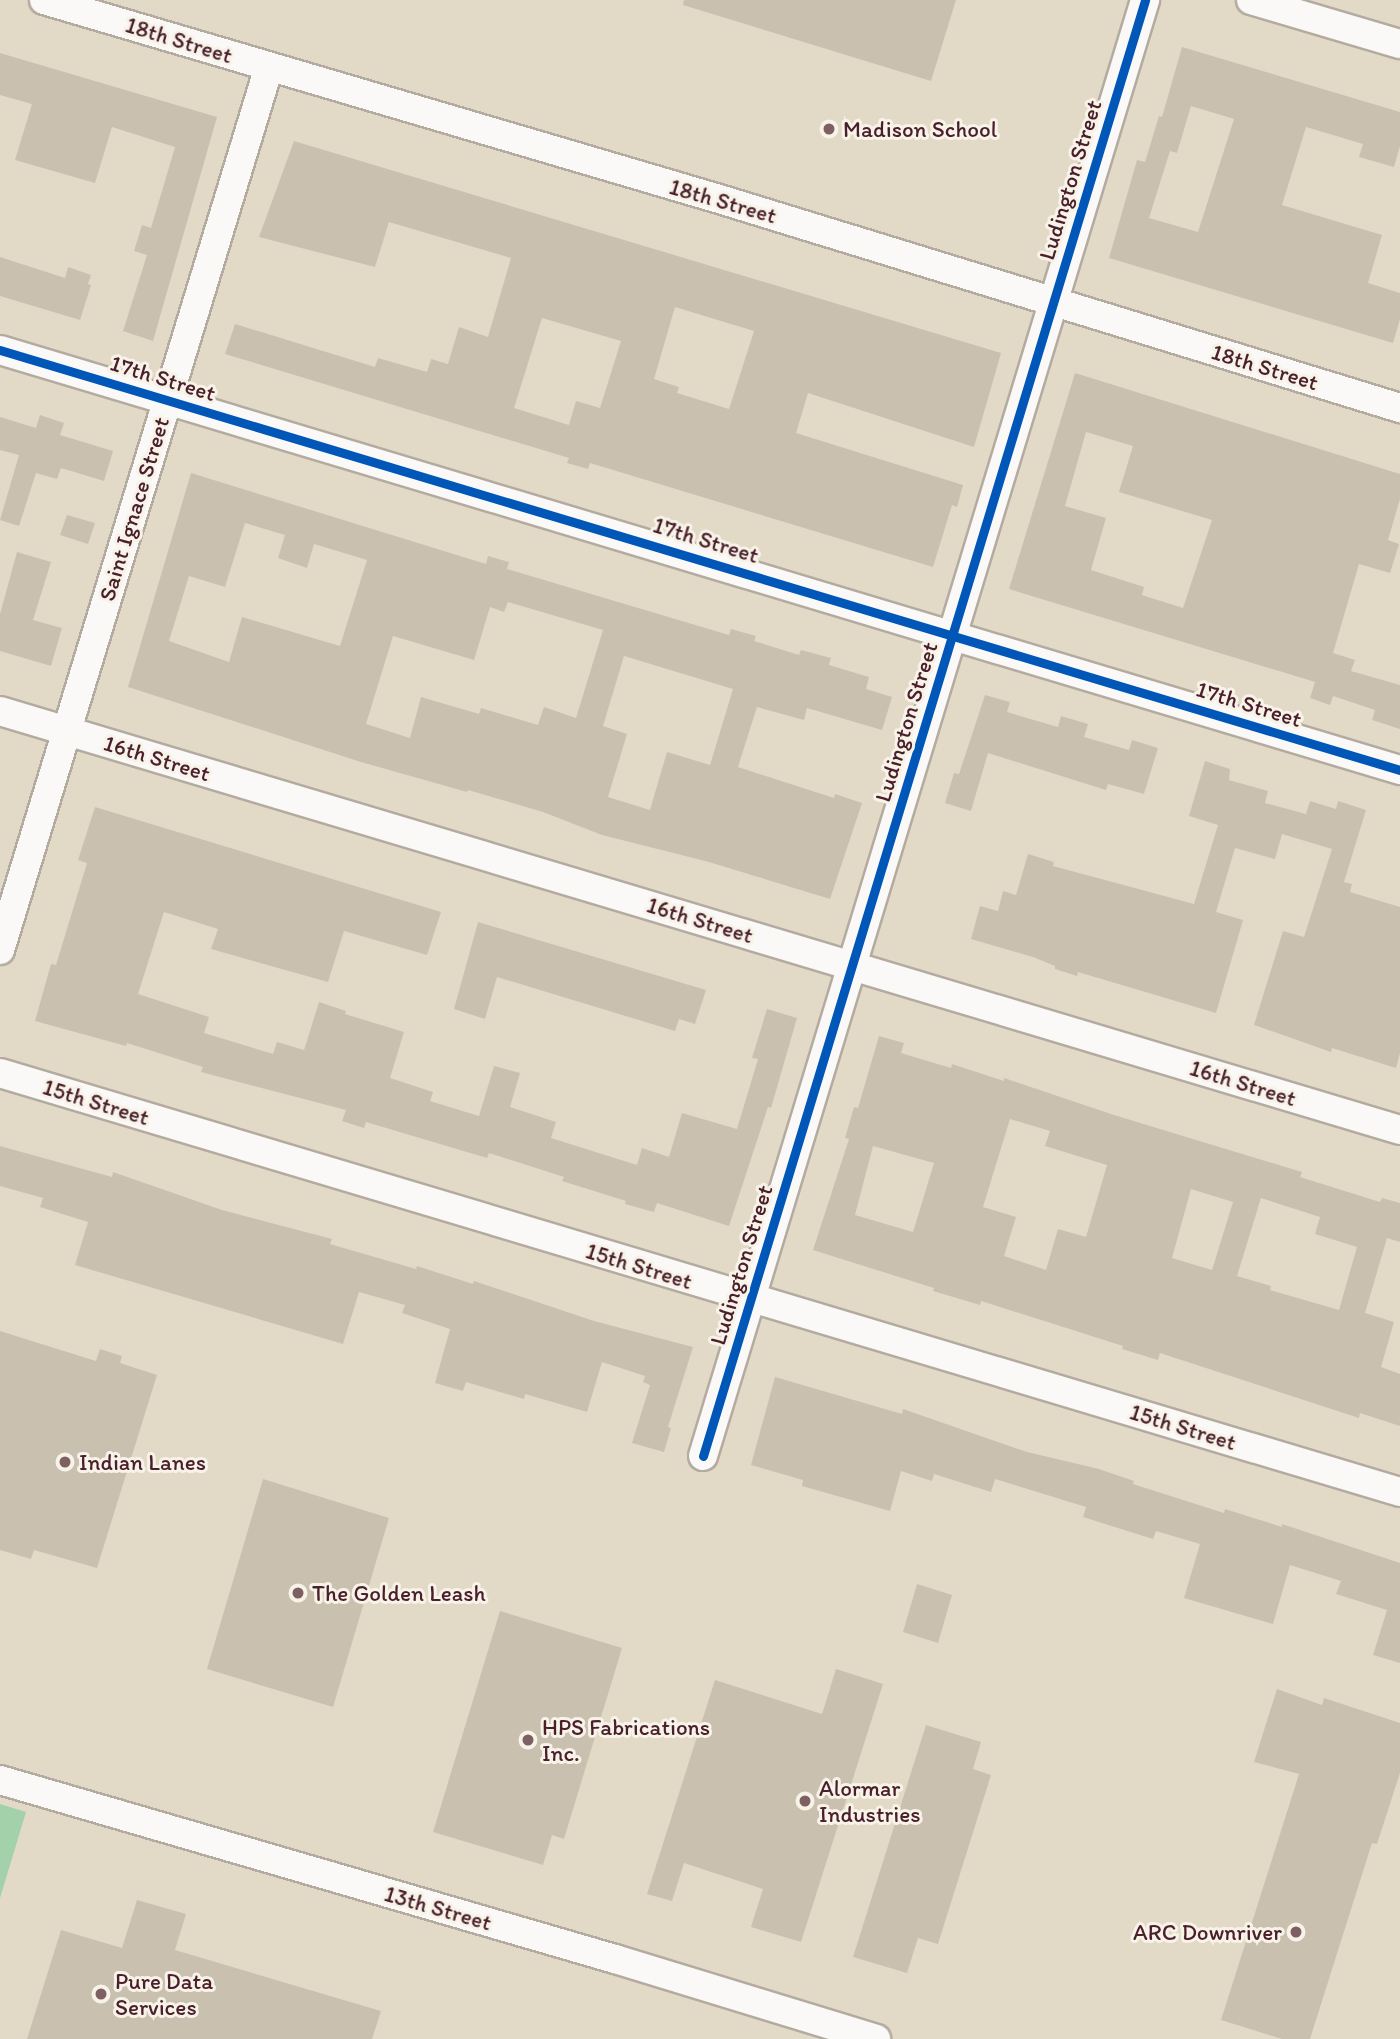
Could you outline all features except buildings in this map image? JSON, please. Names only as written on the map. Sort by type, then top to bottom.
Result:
[{"type":"street","name":"18th Street","points":[[44,0],[716,198],[1400,408]]},
{"type":"street","name":"Ludington Street","points":[[703,1456],[1145,0]]},
{"type":"street","points":[[1251,0],[1400,44]]},
{"type":"street","name":"Saint Ignace Street","points":[[0,950],[269,67]]},
{"type":"street","name":"17th Street","points":[[0,349],[1400,770]]},
{"type":"street","name":"16th Street","points":[[0,711],[1400,1130]]},
{"type":"street","name":"15th Street","points":[[0,1073],[1400,1492]]},
{"type":"street","name":"13th Street","points":[[0,1780],[615,1959],[876,2039]]},
{"type":"green space","points":[[0,1804],[26,1812],[0,1898]]},
{"type":"cycle path","points":[[703,1456],[1145,0]]},
{"type":"cycle path","points":[[0,350],[1400,770]]},
{"type":"place","name":"Madison School","points":[[829,129]]},
{"type":"place","name":"Indian Lanes","points":[[65,1462]]},
{"type":"place","name":"The Golden Leash","points":[[298,1593]]},
{"type":"place","name":"HPS Fabrications Inc.","points":[[528,1740]]},
{"type":"place","name":"Alormar Industries","points":[[805,1801]]},
{"type":"place","name":"ARC Downriver","points":[[1296,1932]]},
{"type":"place","name":"Pure Data Services","points":[[101,1994]]}]
